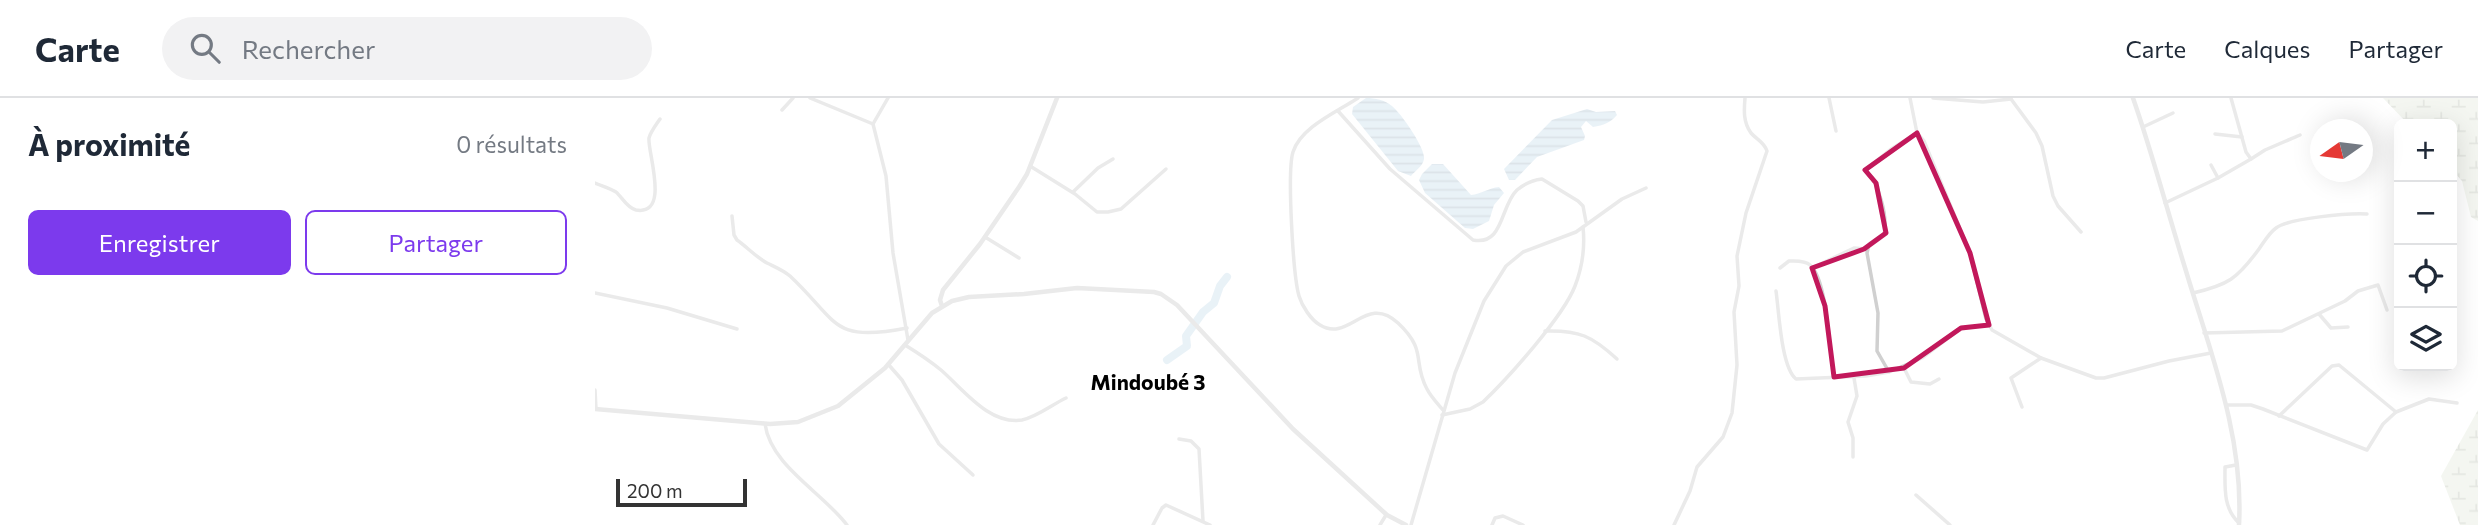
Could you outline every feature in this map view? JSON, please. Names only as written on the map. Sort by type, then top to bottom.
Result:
[{"type":"street","points":[[782,110],[793,98]]},
{"type":"street","points":[[810,98],[873,124]]},
{"type":"street","points":[[888,98],[873,124],[886,176],[893,253],[907,328],[907,344]]},
{"type":"street","points":[[942,306],[940,300],[943,290],[985,237],[1019,187],[1057,98]]},
{"type":"street","points":[[1358,98],[1310,130],[1299,141],[1293,153],[1291,196],[1294,259],[1300,298],[1317,324],[1325,328],[1342,328],[1368,314],[1384,313],[1391,317],[1416,344],[1424,383],[1442,413]]},
{"type":"street","points":[[1674,525],[1695,480],[1697,467],[1723,437],[1733,413],[1737,365],[1734,309],[1739,286],[1737,256],[1746,213],[1767,155],[1765,145],[1751,133],[1745,121],[1745,98]]},
{"type":"street","points":[[1829,98],[1836,131]]},
{"type":"street","points":[[1910,98],[1917,133],[1924,141],[1970,253],[1989,325],[1997,334],[2041,358],[2096,378],[2211,353]]},
{"type":"street","points":[[1933,98],[1998,102],[2012,98],[2042,146],[2053,196],[2058,206],[2081,232]]},
{"type":"street","points":[[2133,98],[2226,405],[2238,465],[2239,524]]},
{"type":"street","points":[[2231,98],[2251,159]]},
{"type":"street","points":[[1338,111],[1399,178],[1473,240],[1486,240],[1494,235],[1515,192],[1527,183],[1542,179],[1578,201],[1586,215],[1582,260],[1576,285],[1545,331],[1483,402],[1470,409],[1442,413]]},
{"type":"street","points":[[2143,127],[2173,113]]},
{"type":"street","points":[[595,183],[618,193],[632,208],[642,209],[649,206],[654,199],[656,185],[649,140],[660,119]]},
{"type":"street","points":[[1889,372],[1877,351],[1878,313],[1867,249],[1869,244],[1885,231],[1876,183],[1865,170],[1917,133]]},
{"type":"street","points":[[2215,134],[2242,137]]},
{"type":"street","points":[[2165,203],[2218,178],[2265,149],[2301,135]]},
{"type":"street","points":[[1073,192],[1098,168],[1113,159]]},
{"type":"street","points":[[2211,165],[2218,178]]},
{"type":"street","points":[[1030,166],[1073,192],[1097,212],[1115,211],[1127,204],[1166,169]]},
{"type":"street","points":[[595,390],[596,409],[765,424],[797,422],[828,411],[853,395],[888,364],[926,319],[942,306],[969,297],[1085,288],[1161,294],[1177,305],[1284,420],[1387,515],[1409,525],[1442,413],[1484,301],[1506,266],[1523,252],[1560,240],[1622,199],[1646,188]]},
{"type":"street","points":[[2193,293],[2228,283],[2277,227],[2289,222],[2344,213],[2367,214]]},
{"type":"street","points":[[732,216],[737,240],[767,263],[789,275],[825,314],[845,329],[854,333],[871,334],[907,328]]},
{"type":"street","points":[[985,237],[1019,258]]},
{"type":"street","points":[[1812,268],[1854,248],[1867,249]]},
{"type":"street","points":[[1780,268],[1789,261],[1805,262],[1812,268],[1825,306],[1834,377]]},
{"type":"street","points":[[2204,333],[2282,331],[2345,301],[2358,291],[2378,285],[2387,310]]},
{"type":"street","points":[[1776,291],[1782,339],[1791,375],[1796,379],[1854,377],[1904,368],[1961,328],[1989,325]]},
{"type":"street","points":[[595,293],[667,309],[737,329]]},
{"type":"street","points":[[2319,314],[2331,328],[2348,327]]},
{"type":"street","points":[[1545,331],[1587,335],[1617,359]]},
{"type":"street","points":[[907,344],[986,410],[1001,417],[1016,420],[1027,418],[1066,398]]},
{"type":"street","points":[[2022,407],[2011,378],[2041,358]]},
{"type":"street","points":[[888,364],[902,380],[939,444],[973,475]]},
{"type":"street","points":[[2279,416],[2332,366],[2339,365],[2396,412]]},
{"type":"street","points":[[1904,368],[1912,382],[1930,384],[1939,379]]},
{"type":"street","points":[[1853,457],[1853,438],[1848,422],[1857,396],[1854,377]]},
{"type":"street","points":[[2226,405],[2251,405],[2368,450],[2383,424],[2396,412],[2429,399],[2457,403]]},
{"type":"street","points":[[765,424],[768,438],[787,467],[810,486],[847,525]]},
{"type":"street","points":[[1179,439],[1191,441],[1199,449],[1203,521]]},
{"type":"street","points":[[2238,465],[2225,467],[2225,493],[2228,511],[2239,524]]},
{"type":"street","points":[[1916,495],[1950,525]]},
{"type":"street","points":[[1153,525],[1165,505],[1210,525]]},
{"type":"street","points":[[1380,525],[1387,515]]},
{"type":"street","points":[[1492,525],[1495,517],[1503,516],[1523,525]]},
{"type":"highlighted area","points":[[1917,133],[1970,253],[1989,325],[1961,328],[1904,368],[1834,377],[1825,306],[1812,268],[1864,249],[1886,233],[1876,183],[1865,170]]},
{"type":"green space","points":[[2383,98],[2478,98],[2478,221],[2471,217],[2462,181],[2457,176],[2457,119],[2403,119]]},
{"type":"green space","points":[[2478,410],[2478,525],[2460,525],[2441,476]]},
{"type":"water","points":[[1366,98],[1380,100],[1392,106],[1417,140],[1424,159],[1411,176],[1398,171],[1352,114],[1353,107]]},
{"type":"water","points":[[1587,109],[1596,112],[1615,111],[1617,115],[1607,123],[1593,127],[1586,121],[1581,127],[1584,140],[1537,157],[1515,180],[1509,180],[1504,169],[1552,120]]},
{"type":"water","points":[[1432,164],[1443,164],[1471,195],[1499,187],[1504,193],[1494,205],[1489,221],[1473,229],[1465,228],[1425,193],[1419,180]]},
{"type":"waterway","points":[[1167,360],[1187,346],[1186,336],[1203,312],[1214,303],[1220,286],[1227,277]]},
{"type":"district","name":"Mindoubé 3","points":[[1148,381]]}]
